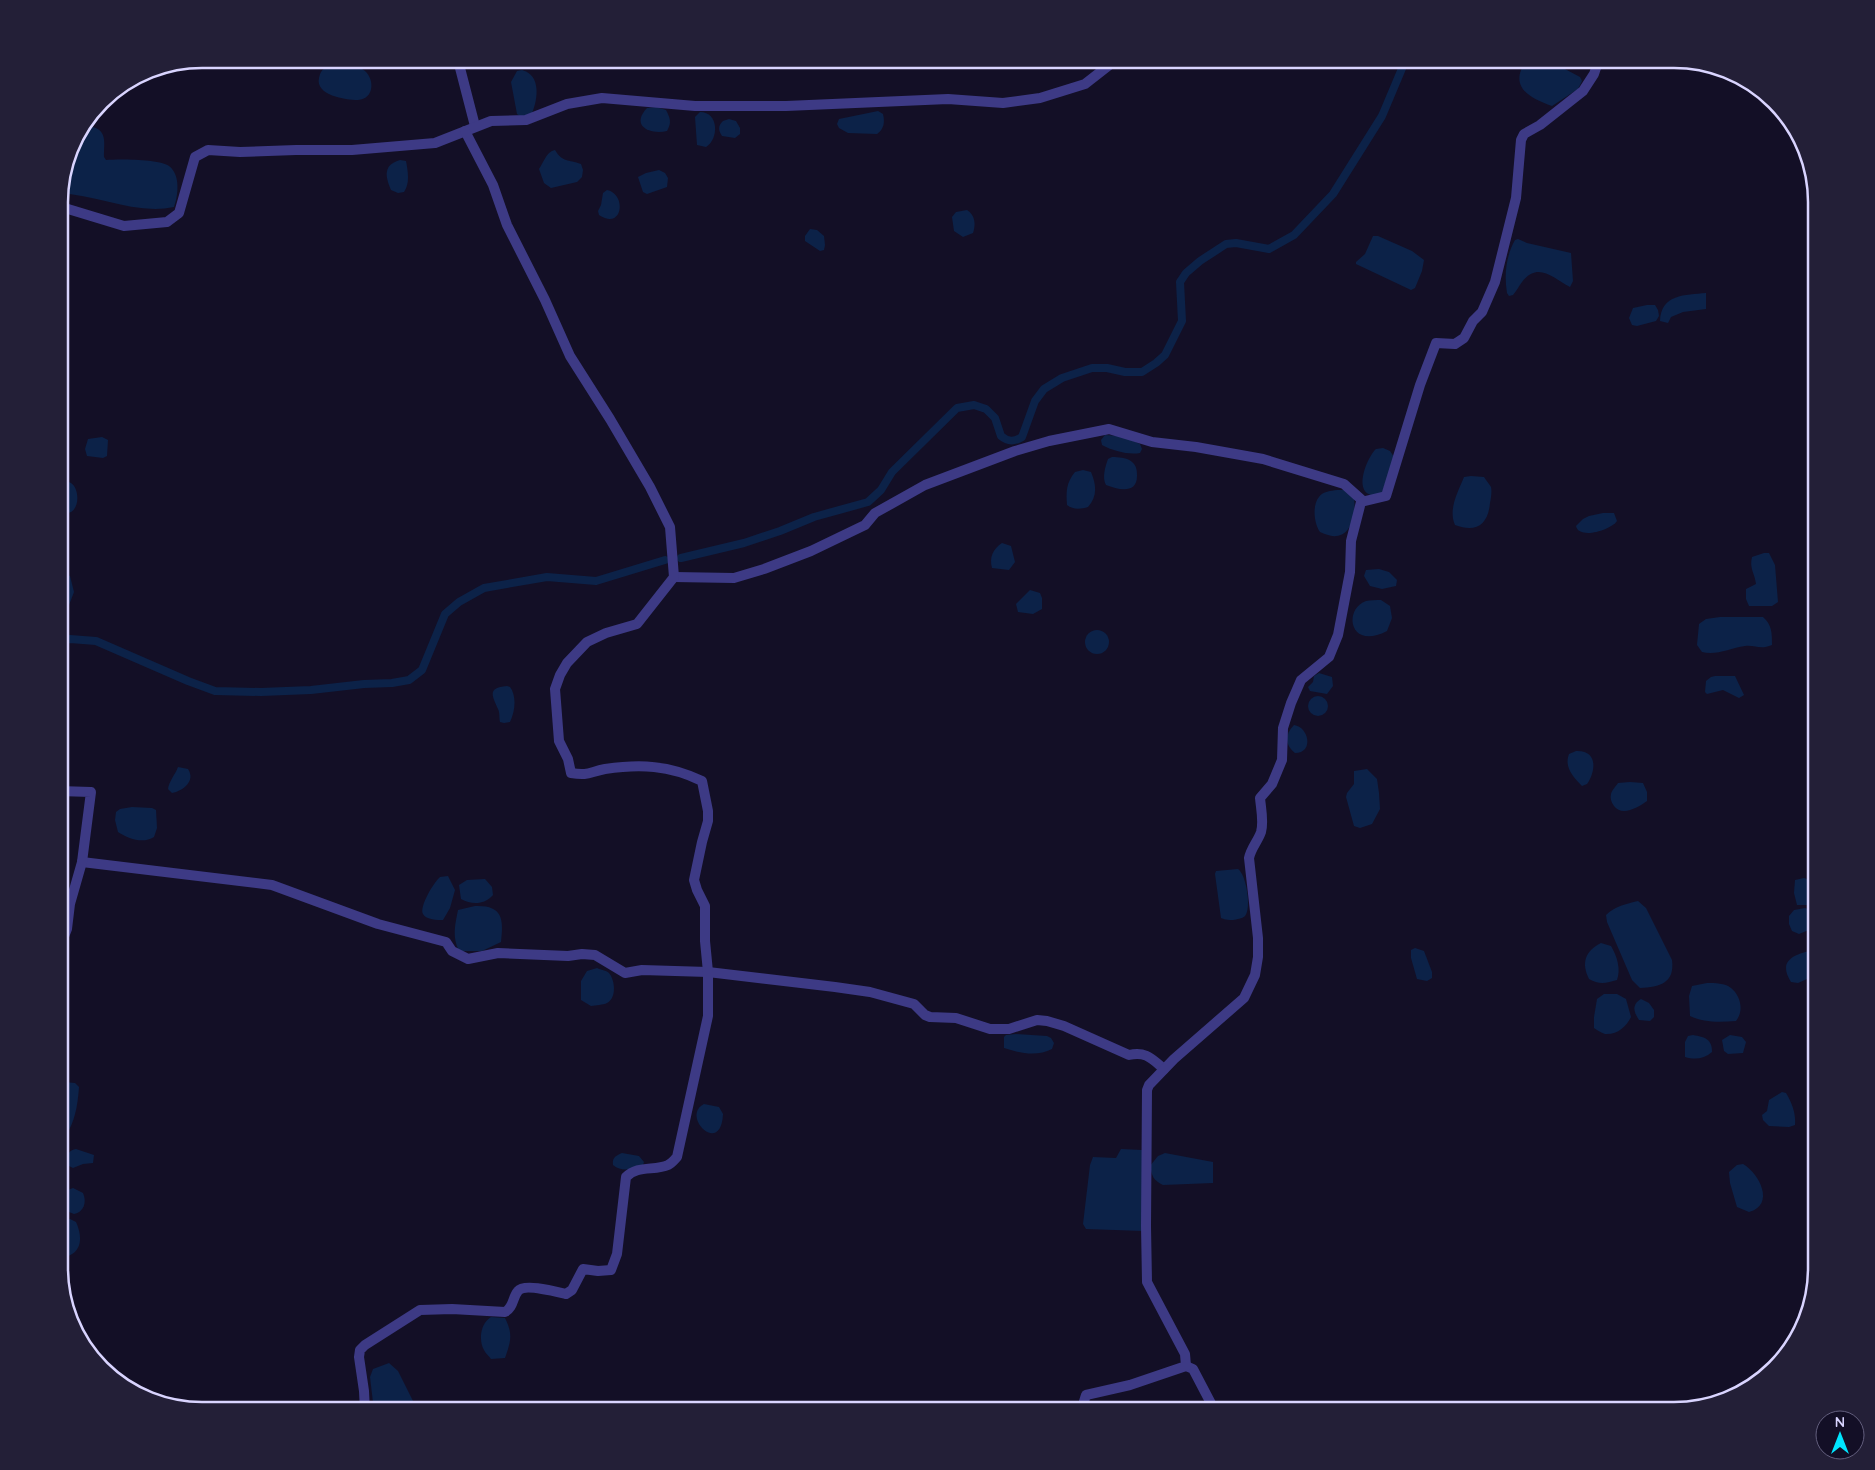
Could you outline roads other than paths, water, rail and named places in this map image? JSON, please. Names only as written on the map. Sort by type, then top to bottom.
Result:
[{"type":"street","points":[[365,1402],[359,1356],[360,1350],[420,1310],[452,1309],[505,1312],[512,1306],[518,1291],[522,1288],[543,1289],[566,1294],[572,1290],[583,1269],[611,1270],[617,1254],[626,1177],[630,1173],[642,1169],[670,1165],[678,1157],[708,1016],[708,972],[705,941],[706,906],[694,880],[708,821],[702,781],[669,769],[635,765],[599,770],[585,776],[571,774],[568,759],[559,741],[555,688],[567,663],[586,642],[606,633],[637,624],[674,577],[670,527],[625,444],[570,356],[508,224],[470,129],[460,68]]},
{"type":"street","points":[[68,209],[124,226],[167,222],[180,213],[195,157],[208,150],[240,152],[361,149],[435,144],[491,121],[526,120],[567,104],[602,98],[695,106],[854,104],[948,100],[1003,104],[1040,98],[1085,84],[1106,68]]},
{"type":"street","points":[[1186,1366],[1185,1354],[1147,1282],[1146,1096],[1149,1085],[1164,1069],[1244,998],[1255,975],[1258,957],[1258,938],[1250,858],[1251,849],[1262,826],[1260,798],[1272,784],[1282,760],[1283,728],[1290,703],[1301,680],[1329,657],[1338,635],[1350,572],[1351,541],[1361,502],[1386,496],[1420,385],[1436,343],[1455,344],[1464,338],[1473,321],[1482,312],[1495,282],[1516,198],[1521,140],[1524,134],[1540,125],[1583,91],[1596,68]]},
{"type":"street","points":[[674,577],[734,578],[764,570],[811,551],[865,525],[875,513],[925,485],[1015,450],[1109,429],[1152,442],[1196,447],[1263,459],[1344,484],[1363,501]]},
{"type":"street","points":[[68,791],[91,792],[82,862],[70,904],[68,921]]},
{"type":"street","points":[[82,862],[272,885],[378,924],[446,942],[452,951],[468,959],[498,952],[568,956],[595,955],[625,973],[642,970],[708,972],[757,976],[870,992],[914,1004],[924,1015],[930,1017],[956,1018],[990,1029],[1009,1028],[1036,1020],[1047,1020],[1130,1055],[1139,1053],[1146,1055],[1164,1069]]},
{"type":"street","points":[[1084,1402],[1086,1395],[1130,1385],[1186,1366],[1193,1370],[1210,1402]]},
{"type":"water","points":[[325,68],[360,68],[365,71],[370,79],[370,93],[363,99],[358,100],[332,95],[322,89],[319,84],[319,78]]},
{"type":"water","points":[[1522,68],[1563,68],[1580,77],[1582,81],[1578,89],[1552,106],[1528,94],[1520,83]]},
{"type":"water","points":[[522,70],[528,73],[535,82],[536,101],[532,113],[521,117],[517,114],[511,82],[517,71]]},
{"type":"water","points":[[656,107],[666,110],[670,123],[667,131],[654,132],[644,128],[641,124],[642,114],[647,108]]},
{"type":"water","points":[[878,111],[883,114],[884,123],[883,128],[877,134],[848,133],[839,128],[837,124],[839,119]]},
{"type":"water","points":[[700,112],[711,116],[715,126],[713,138],[706,147],[697,145],[695,117]]},
{"type":"water","points":[[729,119],[736,121],[740,128],[740,134],[735,138],[722,136],[720,132],[719,126],[721,123]]},
{"type":"water","points":[[90,127],[99,130],[104,137],[104,157],[106,160],[148,161],[164,164],[173,170],[178,186],[174,207],[160,209],[131,207],[68,194],[72,166],[81,142]]},
{"type":"water","points":[[555,150],[563,159],[581,164],[583,170],[582,177],[577,182],[551,188],[544,183],[539,169],[547,155]]},
{"type":"water","points":[[406,161],[408,181],[404,192],[398,193],[391,190],[387,180],[387,172],[394,162]]},
{"type":"water","points":[[659,170],[665,173],[668,178],[667,187],[647,194],[643,192],[638,177]]},
{"type":"water","points":[[607,190],[618,198],[620,210],[613,218],[607,219],[599,215],[598,211],[603,193]]},
{"type":"water","points":[[967,210],[974,220],[973,233],[963,237],[954,231],[952,217],[956,212]]},
{"type":"water","points":[[810,229],[817,230],[824,236],[824,250],[820,251],[805,241],[805,236]]},
{"type":"water","points":[[1373,236],[1378,236],[1412,251],[1424,260],[1415,288],[1411,290],[1356,264],[1365,254]]},
{"type":"water","points":[[1518,239],[1527,243],[1571,253],[1573,281],[1570,287],[1546,273],[1540,272],[1528,276],[1513,295],[1509,296],[1506,286],[1506,266],[1512,246],[1515,240]]},
{"type":"water","points":[[1706,293],[1706,309],[1683,312],[1671,317],[1668,323],[1660,321],[1661,312],[1669,301],[1682,296]]},
{"type":"water","points":[[1655,305],[1658,310],[1659,316],[1656,321],[1637,326],[1632,325],[1629,318],[1633,308]]},
{"type":"water","points":[[1105,435],[1122,436],[1140,444],[1142,449],[1140,453],[1126,453],[1111,449],[1102,445],[1101,440]]},
{"type":"water","points":[[102,437],[108,440],[107,456],[103,458],[87,456],[85,449],[88,439]]},
{"type":"water","points":[[1383,448],[1390,451],[1394,457],[1382,493],[1371,495],[1363,487],[1366,465],[1376,449]]},
{"type":"water","points":[[1112,457],[1126,459],[1133,463],[1137,471],[1134,486],[1122,489],[1106,485],[1104,479],[1105,469],[1108,459]]},
{"type":"water","points":[[1083,470],[1091,472],[1093,476],[1095,494],[1088,507],[1072,508],[1067,505],[1068,484],[1075,472]]},
{"type":"water","points":[[1464,477],[1484,477],[1491,487],[1491,493],[1489,511],[1484,522],[1469,528],[1455,525],[1453,507]]},
{"type":"water","points":[[68,482],[74,485],[77,493],[76,506],[68,513]]},
{"type":"water","points":[[1337,490],[1346,490],[1354,498],[1354,515],[1350,527],[1342,535],[1333,536],[1320,532],[1316,524],[1315,505],[1321,495]]},
{"type":"water","points":[[1603,513],[1614,513],[1617,521],[1608,528],[1595,532],[1589,533],[1578,530],[1576,526],[1583,519]]},
{"type":"water","points":[[1002,543],[1011,546],[1015,562],[1009,570],[992,568],[992,554]]},
{"type":"water","points":[[1769,553],[1775,565],[1778,602],[1772,606],[1749,606],[1746,599],[1746,589],[1756,584],[1752,568],[1752,557]]},
{"type":"water","points":[[1379,569],[1389,572],[1397,580],[1396,586],[1382,589],[1370,586],[1364,576],[1366,570]]},
{"type":"water","points":[[68,575],[70,576],[74,592],[69,605]]},
{"type":"water","points":[[1030,590],[1040,593],[1042,609],[1033,614],[1018,612],[1016,604]]},
{"type":"water","points":[[1381,600],[1390,606],[1392,618],[1387,631],[1374,636],[1364,636],[1354,626],[1354,612],[1359,605],[1366,601]]},
{"type":"water","points":[[1720,617],[1763,617],[1771,630],[1772,645],[1761,647],[1745,646],[1713,653],[1702,652],[1697,645],[1699,624],[1706,619]]},
{"type":"water","points":[[1097,630],[1102,631],[1108,637],[1108,647],[1102,653],[1097,654],[1092,653],[1086,647],[1085,642],[1086,637],[1092,631]]},
{"type":"water","points":[[1319,673],[1332,677],[1333,686],[1327,694],[1310,691],[1308,687],[1313,682],[1314,676]]},
{"type":"water","points":[[1715,676],[1735,676],[1744,695],[1739,698],[1723,690],[1707,694],[1705,692],[1706,681]]},
{"type":"water","points":[[510,687],[514,695],[514,704],[510,722],[504,723],[500,722],[493,693],[496,688]]},
{"type":"water","points":[[1318,696],[1325,699],[1328,706],[1325,713],[1318,716],[1311,713],[1308,706],[1311,699]]},
{"type":"water","points":[[1294,725],[1303,730],[1307,740],[1305,749],[1295,753],[1289,747],[1287,740],[1287,736]]},
{"type":"water","points":[[1576,751],[1588,754],[1593,762],[1590,779],[1587,784],[1582,786],[1573,775],[1568,763],[1569,754]]},
{"type":"water","points":[[178,767],[188,769],[190,778],[184,788],[172,793],[168,789]]},
{"type":"water","points":[[1367,769],[1377,779],[1380,809],[1372,824],[1360,828],[1354,826],[1346,797],[1354,784],[1354,771]]},
{"type":"water","points":[[1618,783],[1643,783],[1647,792],[1647,801],[1630,810],[1621,811],[1611,802],[1612,793]]},
{"type":"water","points":[[132,807],[156,810],[157,828],[154,837],[136,840],[118,832],[115,820],[116,812],[120,809]]},
{"type":"water","points":[[1238,869],[1246,884],[1247,912],[1241,918],[1233,920],[1224,919],[1221,918],[1215,874],[1216,871]]},
{"type":"water","points":[[448,876],[455,890],[450,908],[443,920],[425,916],[422,911],[423,906],[434,884],[440,877]]},
{"type":"water","points":[[1804,878],[1808,879],[1808,905],[1797,905],[1794,893],[1795,880]]},
{"type":"water","points":[[485,879],[492,887],[493,895],[486,901],[478,903],[461,899],[459,885],[467,880]]},
{"type":"water","points":[[1638,901],[1646,908],[1672,960],[1671,974],[1665,982],[1660,985],[1640,988],[1632,980],[1607,922],[1606,915],[1617,907]]},
{"type":"water","points":[[475,906],[491,908],[499,915],[502,926],[501,942],[482,951],[459,951],[455,936],[458,910]]},
{"type":"water","points":[[1808,909],[1808,930],[1799,934],[1792,931],[1789,924],[1789,916],[1794,910]]},
{"type":"water","points":[[1601,943],[1611,946],[1615,954],[1618,963],[1617,980],[1603,983],[1589,979],[1585,968],[1586,958],[1591,950]]},
{"type":"water","points":[[1415,948],[1424,951],[1432,972],[1432,978],[1427,981],[1417,979],[1411,958],[1411,950]]},
{"type":"water","points":[[1808,951],[1808,979],[1798,983],[1791,982],[1786,967],[1791,958]]},
{"type":"water","points":[[597,968],[608,972],[611,976],[614,984],[614,993],[607,1003],[591,1006],[581,1000],[581,981],[587,971]]},
{"type":"water","points":[[1707,983],[1726,985],[1734,991],[1739,999],[1741,1008],[1736,1021],[1707,1021],[1690,1016],[1689,996],[1692,986]]},
{"type":"water","points":[[1604,994],[1617,994],[1626,999],[1631,1017],[1621,1030],[1609,1034],[1604,1034],[1594,1028],[1597,999]]},
{"type":"water","points":[[1641,999],[1649,1003],[1654,1010],[1654,1017],[1650,1021],[1639,1020],[1636,1014],[1635,1006]]},
{"type":"water","points":[[1016,1034],[1047,1036],[1054,1043],[1052,1049],[1034,1054],[1004,1048],[1004,1037]]},
{"type":"water","points":[[1693,1035],[1707,1039],[1711,1044],[1712,1052],[1699,1058],[1685,1057],[1685,1042],[1688,1036]]},
{"type":"water","points":[[1730,1035],[1742,1037],[1746,1042],[1743,1053],[1728,1054],[1724,1051],[1722,1040]]},
{"type":"water","points":[[68,1082],[75,1083],[79,1087],[76,1109],[69,1130]]},
{"type":"water","points":[[1782,1092],[1786,1093],[1792,1104],[1795,1125],[1789,1127],[1769,1126],[1763,1120],[1762,1115],[1767,1111],[1769,1100]]},
{"type":"water","points":[[704,1104],[719,1107],[723,1114],[721,1126],[716,1132],[710,1133],[699,1124],[698,1110]]},
{"type":"water","points":[[76,1149],[94,1155],[93,1163],[73,1168],[68,1166],[68,1154],[70,1151]]},
{"type":"water","points":[[1121,1149],[1142,1150],[1145,1153],[1143,1231],[1086,1229],[1083,1224],[1090,1165],[1093,1157],[1116,1158]]},
{"type":"water","points":[[622,1153],[639,1156],[644,1162],[643,1165],[628,1170],[620,1169],[613,1165],[616,1156]]},
{"type":"water","points":[[1165,1153],[1213,1162],[1213,1183],[1163,1185],[1154,1177],[1150,1166],[1158,1156]]},
{"type":"water","points":[[1743,1164],[1755,1175],[1762,1189],[1763,1196],[1757,1208],[1749,1212],[1737,1207],[1730,1183],[1729,1172],[1737,1165]]},
{"type":"water","points":[[73,1188],[83,1193],[85,1200],[82,1209],[74,1214],[68,1212],[68,1190]]},
{"type":"water","points":[[68,1219],[76,1222],[80,1241],[76,1250],[68,1256]]},
{"type":"water","points":[[491,1317],[505,1318],[508,1324],[510,1338],[505,1358],[491,1359],[482,1346],[481,1336],[483,1327]]},
{"type":"water","points":[[389,1363],[398,1371],[414,1402],[373,1402],[370,1377],[373,1369]]},
{"type":"waterway","points":[[681,558],[744,543],[814,517],[868,502],[881,490],[892,472],[957,408],[974,405],[986,409],[995,418],[1001,436],[1009,440],[1016,440],[1022,437],[1035,401],[1044,389],[1062,378],[1092,368],[1142,372],[1156,363],[1165,355],[1182,321],[1180,282],[1186,273],[1226,244],[1236,243],[1269,249],[1294,235],[1333,194],[1382,116],[1402,68]]},
{"type":"waterway","points":[[68,639],[96,641],[215,691],[311,690],[392,683],[409,680],[422,670],[445,614],[459,602],[484,588],[547,577],[596,581],[665,560]]}]
